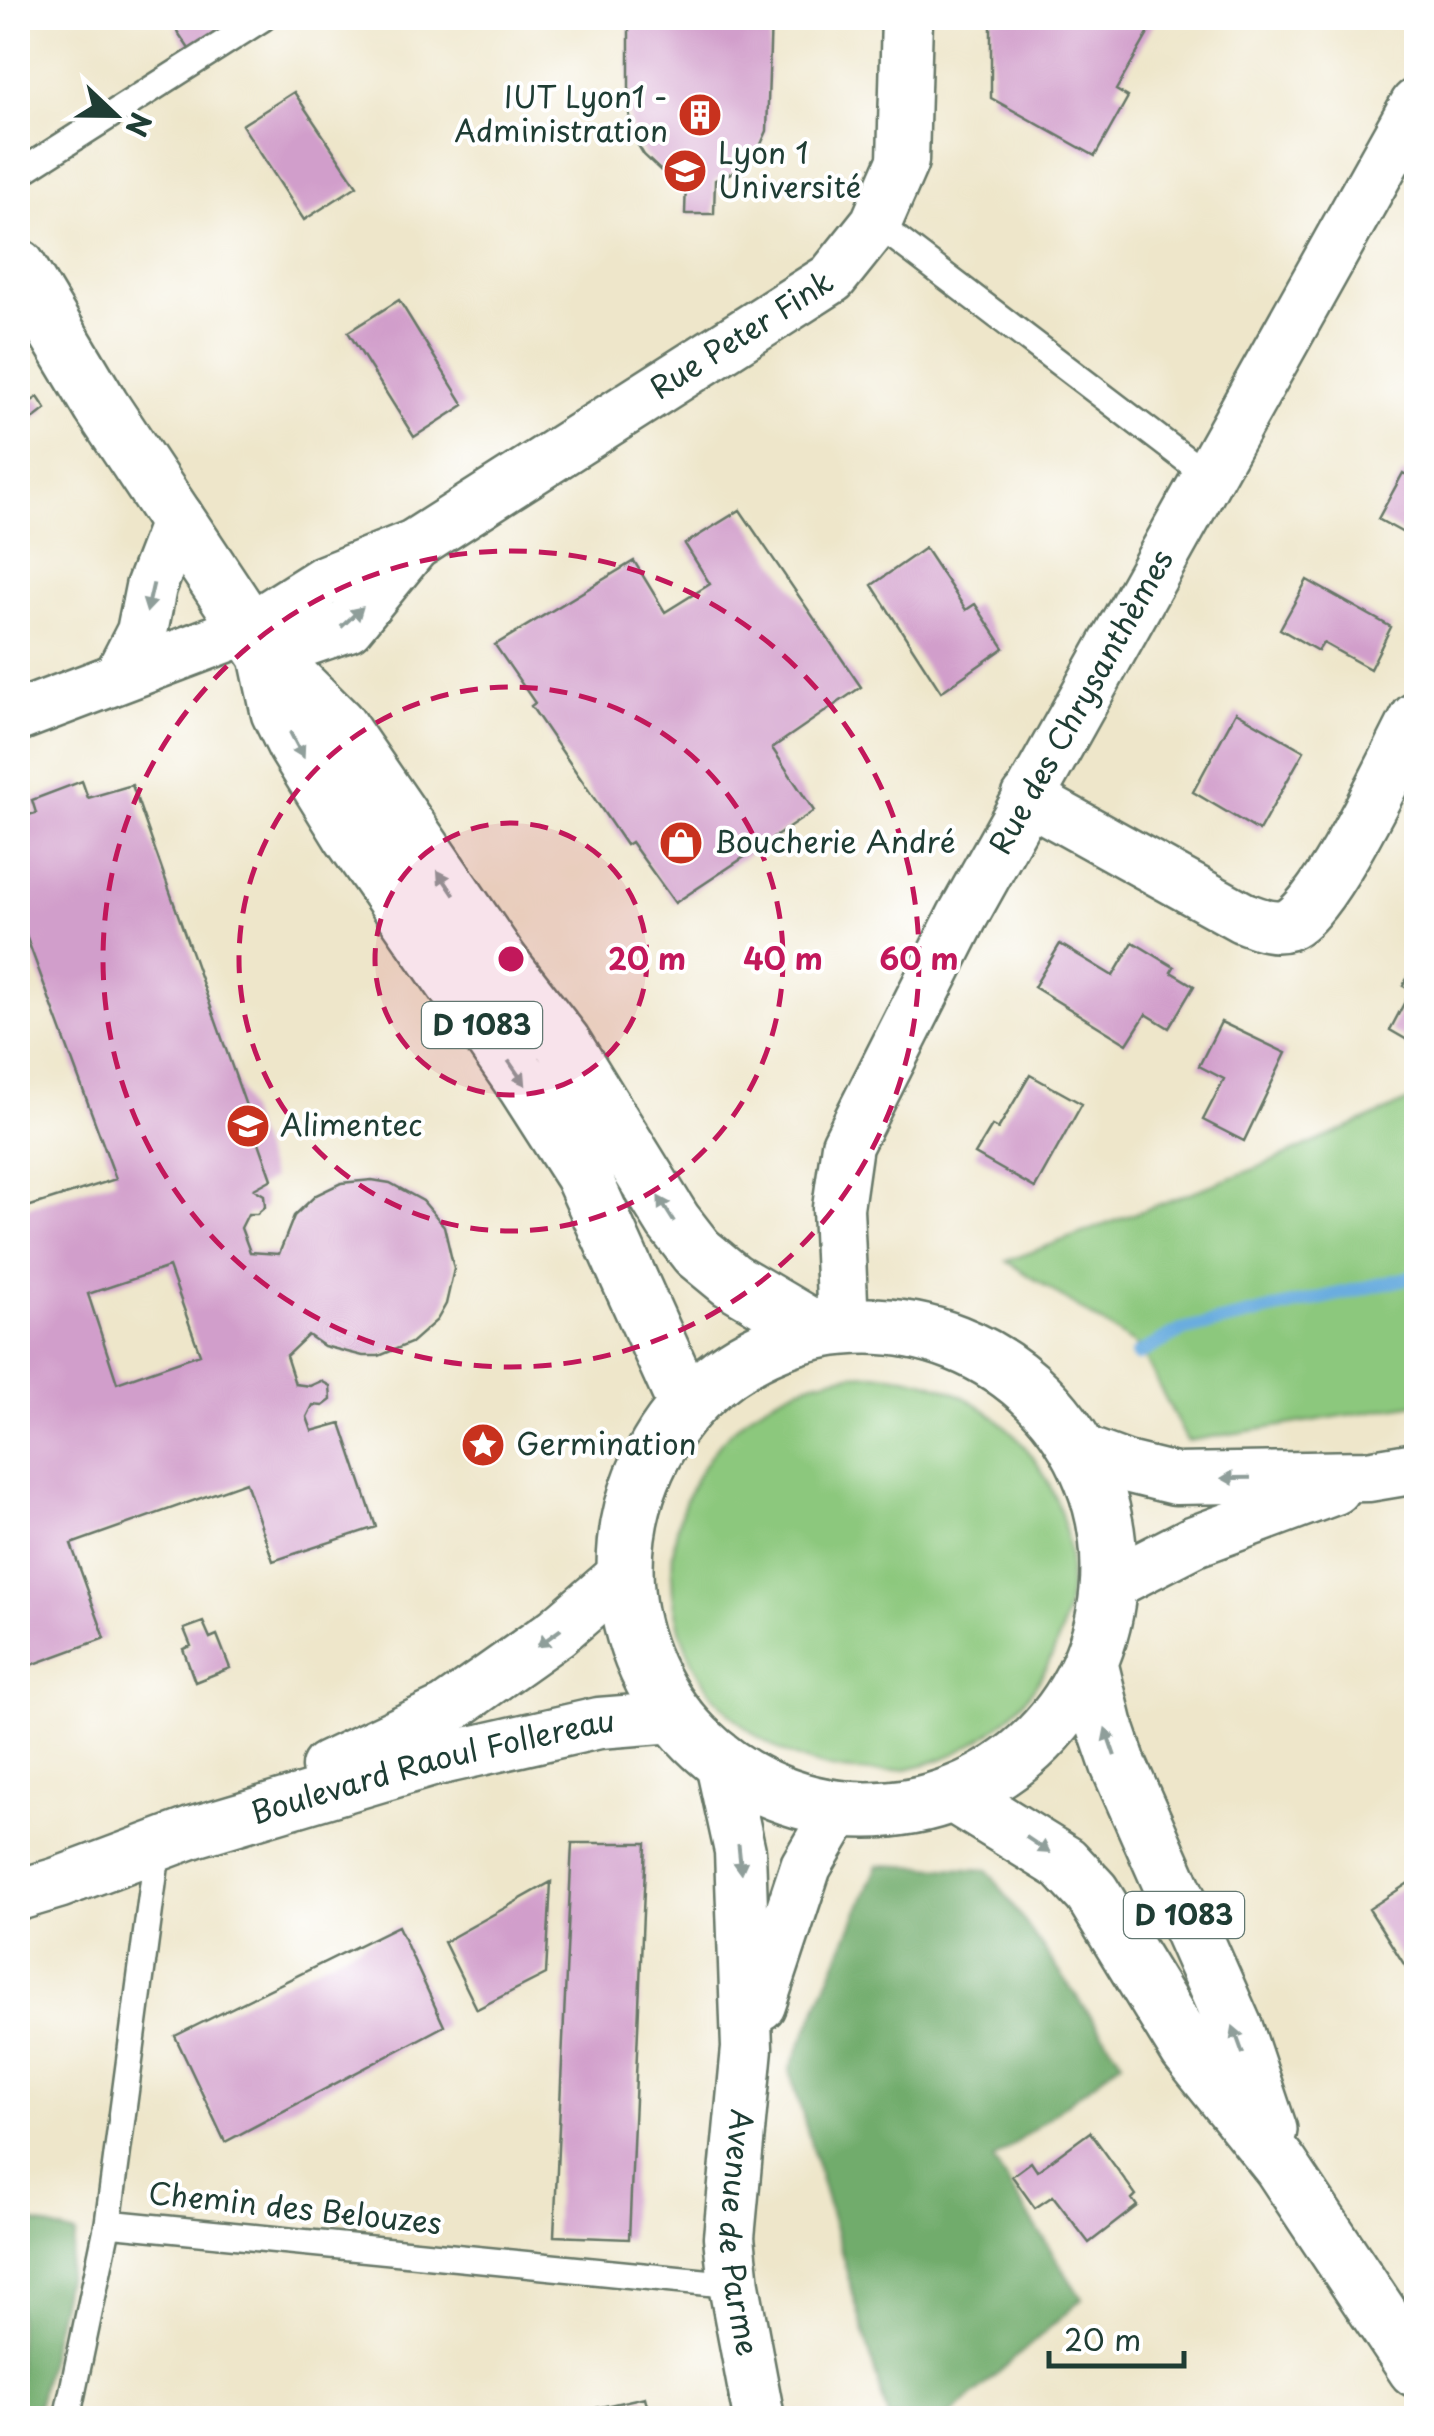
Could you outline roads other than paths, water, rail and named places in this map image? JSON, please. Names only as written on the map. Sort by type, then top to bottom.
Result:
[{"type":"main road","name":"D 1083","points":[[18,266],[102,406],[258,641],[337,724],[501,963],[564,1043],[673,1221],[697,1252],[731,1280],[829,1328]]},
{"type":"main road","name":"D 1083","points":[[258,641],[280,712],[350,834],[525,1085],[582,1174],[686,1405]]},
{"type":"main road","points":[[899,1326],[954,1340],[1004,1367],[1047,1404],[1080,1450],[1104,1516],[1109,1585],[1102,1625],[1090,1664],[1066,1706],[1035,1743],[997,1773],[954,1795],[898,1810],[840,1810],[777,1795],[721,1764],[674,1717],[637,1650],[623,1575],[630,1514],[640,1485],[651,1456],[686,1405],[724,1371],[768,1346],[829,1328],[899,1326]]},
{"type":"main road","name":"D 1083","points":[[1090,1664],[1104,1725],[1119,1766],[1235,2029],[1282,2166]]},
{"type":"main road","name":"D 1083","points":[[954,1795],[1064,1863],[1092,1893],[1188,2050],[1282,2166],[1416,2369]]},
{"type":"street","name":"Rue Peter Fink","points":[[18,716],[119,677],[258,641],[348,626],[414,545],[832,278],[876,222],[903,161],[907,18]]},
{"type":"street","name":"Rue des Chrysanthèmes","points":[[829,1328],[847,1145],[1027,798],[1416,104]]},
{"type":"street","points":[[119,677],[142,632],[152,587],[178,516]]},
{"type":"street","points":[[1027,798],[1242,917],[1264,926],[1288,925],[1312,907],[1332,876],[1416,718]]},
{"type":"street","points":[[1080,1450],[1175,1479],[1368,1476],[1416,1468]]},
{"type":"street","points":[[1109,1585],[1194,1540],[1368,1476]]},
{"type":"street","name":"Boulevard Raoul Follereau","points":[[176,1839],[447,1710],[557,1632],[623,1575]]},
{"type":"street","name":"Boulevard Raoul Follereau","points":[[18,1895],[176,1839],[432,1762],[599,1723],[674,1717]]},
{"type":"street","name":"Avenue de Parme","points":[[721,1764],[740,1851],[747,2048],[729,2238],[759,2418]]},
{"type":"street","name":"Avenue de Parme","points":[[747,2048],[806,1866],[840,1810]]},
{"type":"lane","points":[[18,174],[263,18]]},
{"type":"lane","points":[[876,222],[1209,476]]},
{"type":"lane","name":"Chemin des Belouzes","points":[[176,1839],[108,2223],[734,2285]]},
{"type":"lane","points":[[66,2418],[108,2223]]},
{"type":"waterway","points":[[1137,1355],[1181,1331],[1416,1276]]},
{"type":"place","name":"IUT Lyon1 - Administration","points":[[700,115]]},
{"type":"place","name":"Lyon 1 Université","points":[[685,171]]},
{"type":"place","name":"Boucherie André","points":[[681,843]]},
{"type":"place","name":"Alimentec","points":[[248,1126]]},
{"type":"place","name":"Germination","points":[[483,1445]]}]
